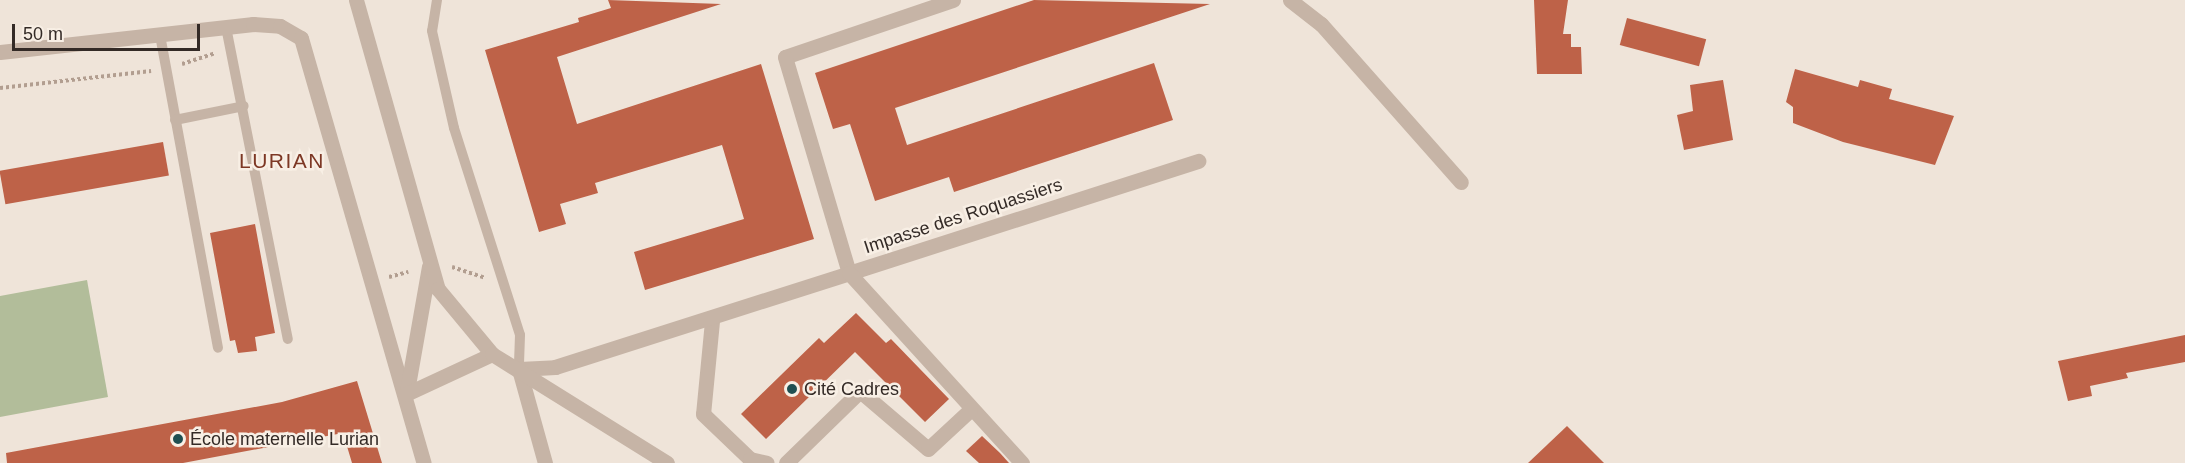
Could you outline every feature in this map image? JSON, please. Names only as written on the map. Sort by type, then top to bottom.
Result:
[{"type":"street","points":[[356,0],[436,265],[438,289],[492,354],[519,369],[662,462]]},
{"type":"street","name":"Impasse des Roquassiers","points":[[953,0],[784,57],[849,273],[1198,161]]},
{"type":"street","points":[[1290,0],[1321,24],[1461,182]]},
{"type":"street","points":[[0,52],[226,27],[280,26],[301,38],[406,394],[424,463]]},
{"type":"street","points":[[406,394],[436,265]]},
{"type":"street","points":[[519,369],[555,367],[712,321],[849,273],[970,410],[1022,463]]},
{"type":"street","points":[[712,321],[703,414],[750,459],[767,463]]},
{"type":"street","points":[[406,394],[492,354]]},
{"type":"street","points":[[519,369],[545,463]]},
{"type":"street","points":[[786,463],[860,391],[928,448],[970,410]]},
{"type":"lane","points":[[437,0],[434,42],[503,284],[520,335],[519,369]]},
{"type":"lane","points":[[226,27],[244,106],[288,339]]},
{"type":"lane","points":[[160,35],[218,348]]},
{"type":"lane","points":[[175,120],[244,106]]},
{"type":"path","points":[[177,66],[223,50]]},
{"type":"path","points":[[0,88],[159,70]]},
{"type":"path","points":[[436,265],[503,284]]},
{"type":"path","points":[[387,282],[412,270]]},
{"type":"green space","points":[[87,280],[108,397],[0,417],[0,296]]},
{"type":"building","points":[[608,0],[721,4],[557,57],[577,124],[761,64],[814,239],[645,290],[634,252],[744,219],[722,145],[595,183],[598,193],[560,204],[566,224],[539,232],[485,50],[579,22],[578,18],[611,8]]},
{"type":"building","points":[[1034,0],[1210,4],[895,108],[907,145],[1154,63],[1173,120],[954,192],[949,177],[875,201],[850,124],[833,129],[815,73]]},
{"type":"building","points":[[1534,0],[1568,0],[1563,34],[1571,34],[1571,47],[1581,47],[1582,74],[1537,74]]},
{"type":"building","points":[[1627,18],[1706,39],[1699,66],[1620,45]]},
{"type":"building","points":[[1795,69],[1858,87],[1860,80],[1892,89],[1889,99],[1954,116],[1935,165],[1843,142],[1793,123],[1793,107],[1786,102]]},
{"type":"building","points":[[1723,80],[1733,140],[1684,150],[1677,115],[1693,111],[1690,85]]},
{"type":"building","points":[[163,142],[169,175],[5,204],[0,171]]},
{"type":"building","points":[[255,224],[275,333],[255,337],[257,351],[238,353],[235,340],[230,341],[210,233]]},
{"type":"building","points":[[856,313],[886,343],[891,339],[949,399],[925,422],[855,352],[766,439],[741,414],[819,338],[824,343]]},
{"type":"building","points":[[2185,335],[2185,362],[2126,373],[2128,378],[2090,386],[2092,396],[2068,401],[2058,361]]},
{"type":"building","points":[[357,381],[382,463],[352,463],[343,433],[183,463],[7,463],[6,453],[282,402]]},
{"type":"building","points":[[1567,426],[1604,463],[1528,463]]},
{"type":"building","points":[[982,436],[1009,463],[979,463],[966,451]]},
{"type":"place","name":"Cité Cadres","points":[[792,389]]},
{"type":"place","name":"École maternelle Lurian","points":[[178,439]]},
{"type":"district","name":"LURIAN","points":[[282,161]]}]
